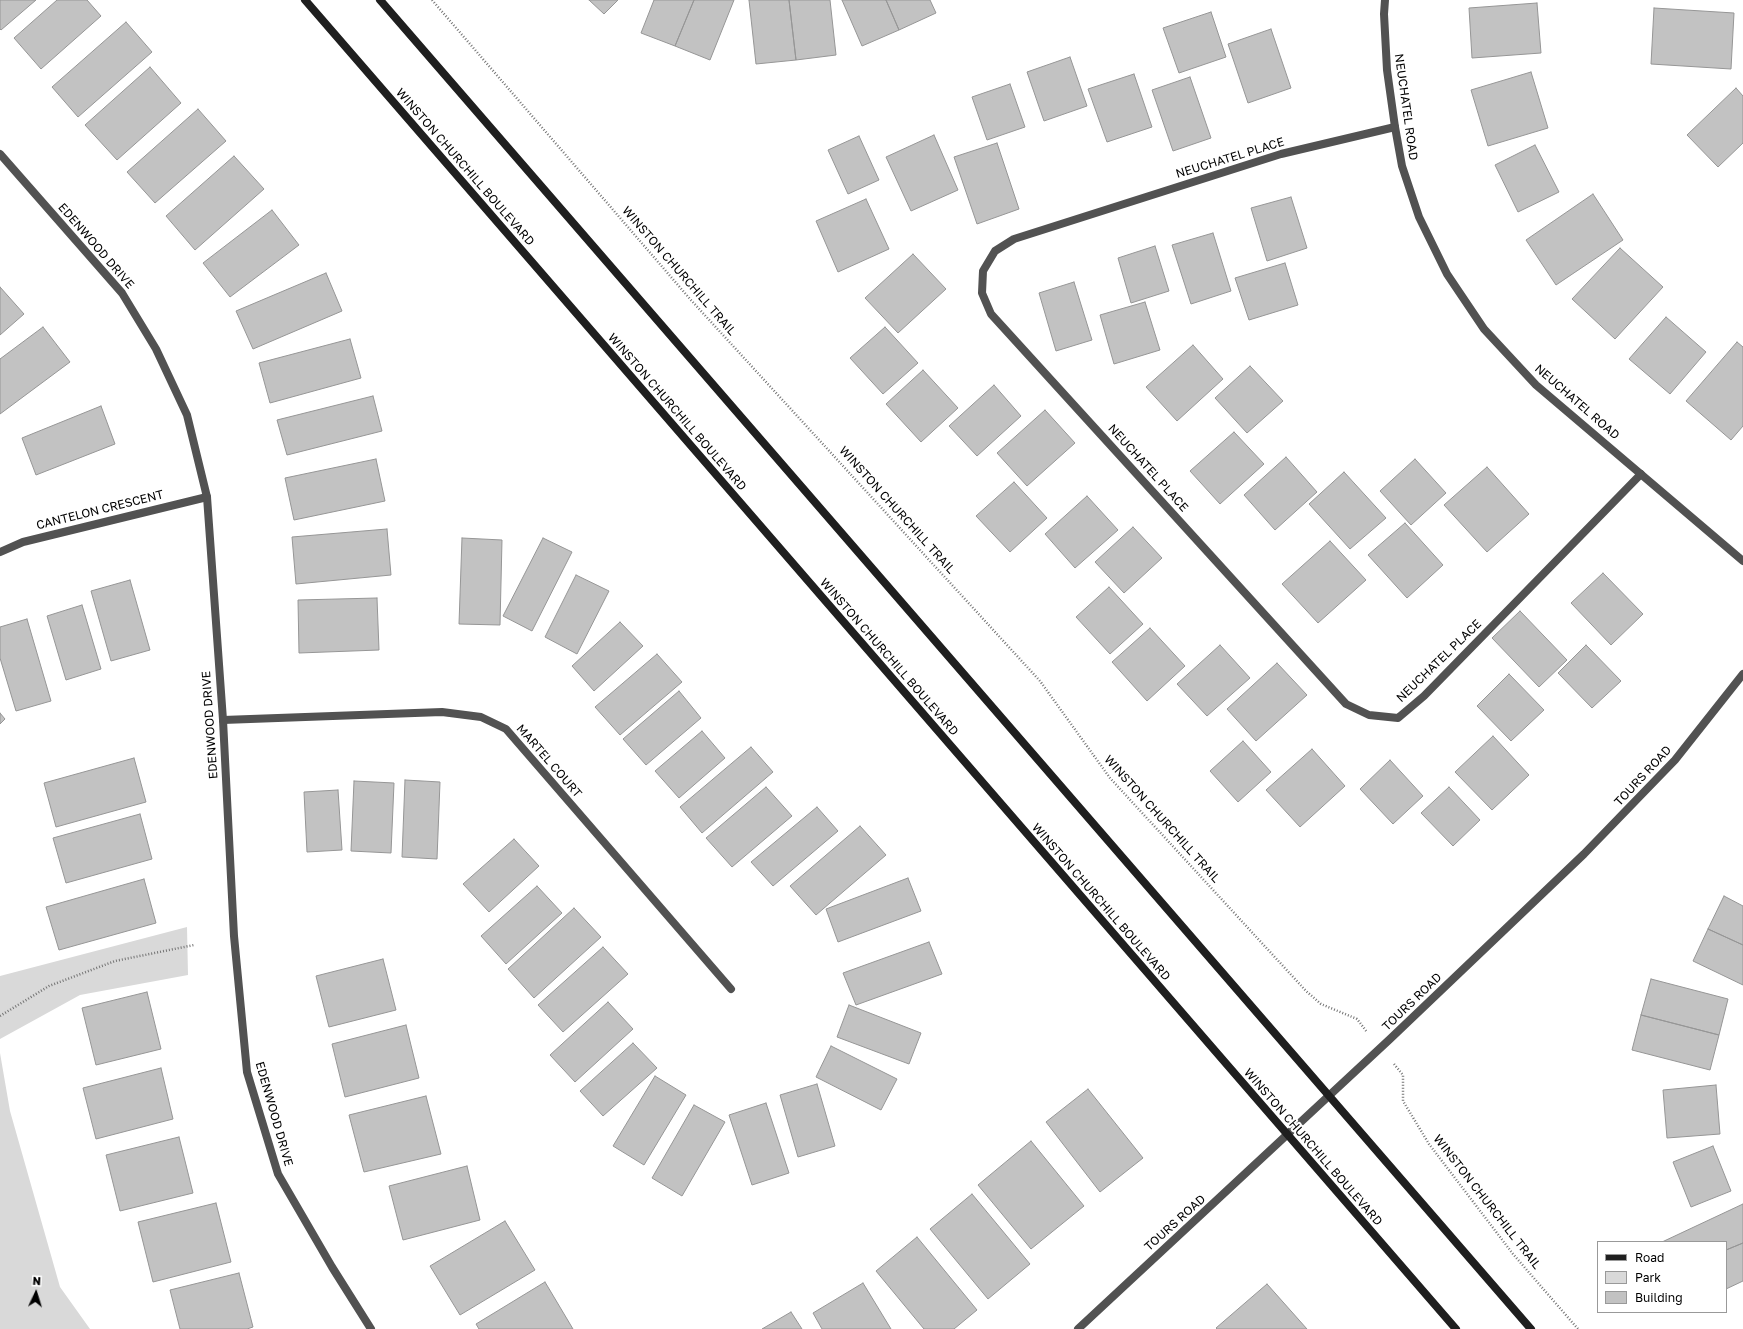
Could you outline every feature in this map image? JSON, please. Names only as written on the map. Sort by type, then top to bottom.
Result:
[{"type":"main road","name":"WINSTON CHURCHILL BOULEVARD","points":[[305,0],[1456,1329]]},
{"type":"main road","points":[[380,0],[1531,1329]]},
{"type":"street","name":"NEUCHATEL ROAD","points":[[1385,0],[1384,14],[1387,70],[1402,166],[1419,217],[1447,274],[1484,329],[1536,385],[1743,561]]},
{"type":"street","name":"NEUCHATEL PLACE","points":[[1395,127],[1281,154],[1014,239],[995,251],[982,271],[982,293],[991,314],[1346,704],[1369,715],[1398,718],[1424,696],[1641,474]]},
{"type":"street","name":"EDENWOOD DRIVE","points":[[0,154],[122,293],[152,343],[187,415],[207,497],[223,720],[234,936],[247,1072],[278,1174],[332,1267],[371,1329]]},
{"type":"street","name":"CANTELON CRESCENT","points":[[0,552],[23,542],[207,497]]},
{"type":"street","name":"TOURS ROAD","points":[[1078,1329],[1288,1135],[1584,854],[1675,760],[1743,674]]},
{"type":"street","name":"MARTEL COURT","points":[[223,720],[442,712],[481,717],[506,729],[732,989]]},
{"type":"path","name":"WINSTON CHURCHILL TRAIL","points":[[432,0],[690,299],[1040,681],[1110,778],[1306,991],[1321,1004],[1357,1019]]},
{"type":"path","points":[[0,1016],[49,986],[115,961],[194,944]]},
{"type":"path","name":"WINSTON CHURCHILL TRAIL","points":[[1403,1076],[1403,1101],[1429,1144],[1513,1254],[1578,1329]]},
{"type":"green space","points":[[187,927],[188,975],[80,995],[0,1039],[0,976]]},
{"type":"green space","points":[[0,1053],[10,1111],[60,1287],[90,1329],[0,1329]]},
{"type":"building","points":[[0,0],[36,0],[1,30]]},
{"type":"building","points":[[57,0],[87,0],[101,16],[41,69],[14,38]]},
{"type":"building","points":[[589,0],[618,0],[604,14]]},
{"type":"building","points":[[654,0],[694,0],[675,46],[641,33]]},
{"type":"building","points":[[694,0],[734,0],[710,60],[675,46]]},
{"type":"building","points":[[749,0],[789,0],[796,60],[756,64]]},
{"type":"building","points":[[789,0],[830,0],[836,55],[796,60]]},
{"type":"building","points":[[842,0],[886,0],[899,30],[862,46]]},
{"type":"building","points":[[886,0],[930,0],[936,13],[899,30]]},
{"type":"building","points":[[1537,3],[1541,53],[1472,58],[1469,8]]},
{"type":"building","points":[[1654,8],[1734,13],[1731,69],[1651,64]]},
{"type":"building","points":[[1211,12],[1226,57],[1179,73],[1163,28]]},
{"type":"building","points":[[126,22],[152,52],[78,117],[52,87]]},
{"type":"building","points":[[1271,29],[1291,88],[1248,103],[1228,44]]},
{"type":"building","points":[[1070,57],[1087,106],[1044,121],[1027,72]]},
{"type":"building","points":[[150,67],[181,103],[117,160],[85,125]]},
{"type":"building","points":[[1531,72],[1548,128],[1488,146],[1471,90]]},
{"type":"building","points":[[1134,74],[1152,127],[1107,142],[1088,89]]},
{"type":"building","points":[[1190,77],[1211,138],[1173,151],[1152,90]]},
{"type":"building","points":[[1010,84],[1025,127],[987,140],[972,97]]},
{"type":"building","points":[[1736,88],[1743,96],[1743,143],[1718,167],[1687,135]]},
{"type":"building","points":[[198,109],[226,141],[155,203],[127,172]]},
{"type":"building","points":[[934,135],[958,190],[911,211],[886,157]]},
{"type":"building","points":[[859,136],[879,180],[848,194],[828,150]]},
{"type":"building","points":[[997,143],[1019,209],[977,224],[954,157]]},
{"type":"building","points":[[1535,145],[1559,192],[1518,212],[1495,165]]},
{"type":"building","points":[[234,156],[264,189],[195,250],[166,216]]},
{"type":"building","points":[[1593,194],[1623,240],[1556,285],[1526,240]]},
{"type":"building","points":[[1291,197],[1307,248],[1267,261],[1251,208]]},
{"type":"building","points":[[866,199],[889,249],[838,272],[816,221]]},
{"type":"building","points":[[272,210],[299,245],[230,297],[203,263]]},
{"type":"building","points":[[1213,233],[1231,291],[1191,304],[1172,245]]},
{"type":"building","points":[[1155,246],[1169,291],[1131,303],[1118,258]]},
{"type":"building","points":[[1620,248],[1663,287],[1615,339],[1572,299]]},
{"type":"building","points":[[913,254],[946,289],[898,333],[865,298]]},
{"type":"building","points":[[1285,263],[1298,305],[1249,320],[1235,278]]},
{"type":"building","points":[[326,273],[342,311],[253,349],[236,311]]},
{"type":"building","points":[[1074,282],[1092,340],[1056,351],[1039,293]]},
{"type":"building","points":[[0,287],[24,314],[0,335]]},
{"type":"building","points":[[1145,302],[1160,350],[1114,364],[1100,315]]},
{"type":"building","points":[[1666,317],[1706,352],[1670,394],[1629,359]]},
{"type":"building","points":[[43,327],[70,362],[0,414],[0,359]]},
{"type":"building","points":[[885,327],[918,363],[883,394],[850,358]]},
{"type":"building","points":[[350,339],[361,378],[270,403],[259,363]]},
{"type":"building","points":[[1737,342],[1743,347],[1743,426],[1731,440],[1686,401]]},
{"type":"building","points":[[1193,345],[1223,379],[1177,421],[1146,387]]},
{"type":"building","points":[[1250,366],[1283,401],[1247,433],[1215,398]]},
{"type":"building","points":[[923,370],[958,408],[921,442],[886,404]]},
{"type":"building","points":[[994,385],[1021,416],[977,456],[949,426]]},
{"type":"building","points":[[373,396],[382,431],[287,455],[277,420]]},
{"type":"building","points":[[101,406],[115,444],[36,475],[22,438]]},
{"type":"building","points":[[1045,410],[1075,443],[1027,486],[997,453]]},
{"type":"building","points":[[1234,432],[1264,464],[1220,504],[1190,471]]},
{"type":"building","points":[[1286,457],[1317,492],[1275,530],[1244,495]]},
{"type":"building","points":[[376,459],[385,501],[294,520],[285,478]]},
{"type":"building","points":[[1415,459],[1446,493],[1411,525],[1380,491]]},
{"type":"building","points":[[1487,467],[1529,514],[1487,552],[1444,505]]},
{"type":"building","points":[[1344,472],[1386,518],[1350,549],[1309,504]]},
{"type":"building","points":[[1014,482],[1047,518],[1010,552],[976,516]]},
{"type":"building","points":[[1087,496],[1118,530],[1075,568],[1045,534]]},
{"type":"building","points":[[1405,523],[1443,565],[1407,598],[1368,555]]},
{"type":"building","points":[[1133,527],[1162,558],[1124,593],[1095,562]]},
{"type":"building","points":[[387,529],[391,575],[296,584],[292,537]]},
{"type":"building","points":[[462,538],[502,540],[500,625],[459,624]]},
{"type":"building","points":[[543,538],[572,552],[532,631],[503,616]]},
{"type":"building","points":[[1330,541],[1366,580],[1318,623],[1282,584]]},
{"type":"building","points":[[1603,573],[1643,614],[1611,645],[1571,603]]},
{"type":"building","points":[[576,575],[609,591],[577,654],[545,637]]},
{"type":"building","points":[[130,580],[150,650],[111,661],[91,591]]},
{"type":"building","points":[[1109,587],[1143,624],[1110,654],[1076,617]]},
{"type":"building","points":[[377,598],[379,650],[299,653],[298,600]]},
{"type":"building","points":[[82,605],[101,669],[66,680],[47,616]]},
{"type":"building","points":[[1520,611],[1567,660],[1539,687],[1492,638]]},
{"type":"building","points":[[27,619],[51,701],[16,711],[0,658],[0,627]]},
{"type":"building","points":[[620,622],[643,646],[594,691],[572,666]]},
{"type":"building","points":[[1150,628],[1185,666],[1147,701],[1112,662]]},
{"type":"building","points":[[1220,645],[1250,678],[1207,716],[1177,684]]},
{"type":"building","points":[[1586,645],[1621,681],[1592,708],[1558,673]]},
{"type":"building","points":[[657,654],[682,682],[620,735],[595,707]]},
{"type":"building","points":[[1277,663],[1307,695],[1256,741],[1227,709]]},
{"type":"building","points":[[1509,674],[1544,710],[1511,741],[1477,706]]},
{"type":"building","points":[[679,691],[701,718],[646,765],[623,739]]},
{"type":"building","points":[[0,713],[5,719],[0,724]]},
{"type":"building","points":[[702,731],[725,758],[679,798],[655,771]]},
{"type":"building","points":[[1493,736],[1529,775],[1492,810],[1455,772]]},
{"type":"building","points":[[1243,741],[1271,772],[1238,802],[1210,771]]},
{"type":"building","points":[[751,747],[773,772],[702,833],[680,807]]},
{"type":"building","points":[[1312,749],[1345,786],[1300,827],[1266,790]]},
{"type":"building","points":[[134,758],[146,802],[56,827],[44,783]]},
{"type":"building","points":[[1390,760],[1423,796],[1393,824],[1360,789]]},
{"type":"building","points":[[405,780],[440,782],[437,859],[402,857]]},
{"type":"building","points":[[354,781],[394,783],[391,853],[351,851]]},
{"type":"building","points":[[766,787],[792,816],[732,867],[706,838]]},
{"type":"building","points":[[1449,787],[1480,820],[1453,846],[1421,813]]},
{"type":"building","points":[[338,790],[342,850],[307,852],[304,792]]},
{"type":"building","points":[[817,807],[838,831],[773,886],[751,862]]},
{"type":"building","points":[[140,814],[152,859],[66,883],[53,838]]},
{"type":"building","points":[[860,826],[886,855],[816,915],[790,886]]},
{"type":"building","points":[[514,839],[539,866],[489,912],[463,884]]},
{"type":"building","points":[[908,878],[921,911],[838,942],[826,909]]},
{"type":"building","points":[[144,879],[156,923],[59,950],[46,907]]},
{"type":"building","points":[[537,886],[562,913],[506,964],[481,936]]},
{"type":"building","points":[[1724,896],[1743,906],[1743,945],[1708,929]]},
{"type":"building","points":[[574,908],[601,937],[534,998],[508,969]]},
{"type":"building","points":[[1708,929],[1743,945],[1743,985],[1693,961]]},
{"type":"building","points":[[929,942],[942,974],[856,1005],[843,973]]},
{"type":"building","points":[[603,947],[628,974],[563,1032],[538,1005]]},
{"type":"building","points":[[383,959],[396,1010],[329,1027],[316,976]]},
{"type":"building","points":[[1651,979],[1728,999],[1719,1035],[1641,1015]]},
{"type":"building","points":[[147,992],[161,1049],[96,1065],[82,1008]]},
{"type":"building","points":[[608,1002],[633,1029],[575,1082],[550,1055]]},
{"type":"building","points":[[849,1005],[921,1033],[909,1064],[837,1037]]},
{"type":"building","points":[[1641,1015],[1719,1035],[1710,1070],[1632,1050]]},
{"type":"building","points":[[406,1025],[419,1078],[345,1097],[332,1044]]},
{"type":"building","points":[[633,1043],[657,1068],[603,1116],[580,1091]]},
{"type":"building","points":[[831,1046],[897,1079],[881,1110],[816,1077]]},
{"type":"building","points":[[161,1068],[173,1119],[96,1139],[83,1088]]},
{"type":"building","points":[[655,1076],[686,1095],[644,1165],[613,1146]]},
{"type":"building","points":[[817,1084],[835,1146],[798,1157],[780,1095]]},
{"type":"building","points":[[1716,1085],[1720,1134],[1667,1138],[1663,1090]]},
{"type":"building","points":[[1088,1089],[1143,1158],[1100,1192],[1046,1122]]},
{"type":"building","points":[[426,1096],[441,1154],[364,1172],[349,1115]]},
{"type":"building","points":[[766,1103],[789,1173],[752,1185],[729,1115]]},
{"type":"building","points":[[694,1105],[725,1122],[682,1196],[652,1178]]},
{"type":"building","points":[[179,1137],[193,1193],[120,1211],[106,1155]]},
{"type":"building","points":[[1031,1141],[1084,1206],[1031,1249],[978,1185]]},
{"type":"building","points":[[1713,1146],[1731,1191],[1691,1207],[1673,1162]]},
{"type":"building","points":[[467,1166],[480,1220],[403,1240],[389,1186]]},
{"type":"building","points":[[972,1194],[1030,1264],[988,1299],[930,1229]]},
{"type":"building","points":[[216,1203],[231,1262],[153,1282],[138,1222]]},
{"type":"building","points":[[1743,1204],[1743,1243],[1727,1250],[1727,1241],[1664,1241]]},
{"type":"building","points":[[505,1221],[535,1270],[460,1315],[430,1266]]},
{"type":"building","points":[[917,1237],[977,1310],[954,1329],[924,1329],[876,1271]]},
{"type":"building","points":[[1743,1243],[1743,1281],[1727,1289],[1727,1250]]},
{"type":"building","points":[[239,1273],[253,1327],[247,1329],[180,1329],[170,1290]]},
{"type":"building","points":[[545,1282],[573,1329],[479,1329],[476,1324]]},
{"type":"building","points":[[863,1283],[891,1329],[822,1329],[813,1313]]},
{"type":"building","points":[[1267,1284],[1307,1329],[1216,1328]]},
{"type":"building","points":[[791,1312],[802,1329],[762,1329]]}]
